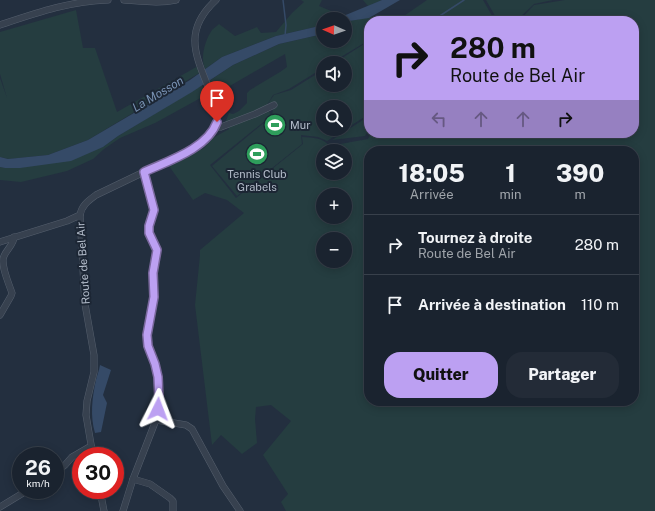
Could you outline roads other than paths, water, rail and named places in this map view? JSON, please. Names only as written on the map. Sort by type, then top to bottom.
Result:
[{"type":"street","points":[[0,25],[55,7],[85,1],[108,0]]},
{"type":"street","points":[[124,0],[157,2],[176,0]]},
{"type":"street","points":[[216,0],[203,14],[197,25],[194,40],[198,59],[217,113],[216,125],[221,127],[256,114],[274,104]]},
{"type":"street","name":"Route de Bel Air","points":[[91,446],[86,415],[87,401],[94,372],[94,355],[85,304],[80,215],[82,208],[88,201],[104,191],[194,148],[207,138],[216,125]]},
{"type":"street","points":[[123,511],[156,420],[159,399],[158,377],[148,346],[147,335],[154,297],[153,273],[157,250],[149,233],[149,226],[154,210],[144,172]]},
{"type":"street","points":[[0,242],[67,221],[80,215]]},
{"type":"street","points":[[0,316],[12,293],[3,268],[3,258],[14,241],[14,237]]},
{"type":"street","points":[[156,420],[186,425],[192,429],[223,486],[240,511]]},
{"type":"street","points":[[64,466],[72,457],[91,446]]},
{"type":"street","points":[[134,479],[150,484],[170,498],[173,501],[173,511]]},
{"type":"street","points":[[0,507],[13,499]]},
{"type":"street","points":[[102,499],[104,511]]},
{"type":"water","points":[[382,0],[400,0],[372,16],[364,16],[364,19],[352,21],[352,12]]},
{"type":"water","name":"La Mosson","points":[[315,27],[316,36],[279,44],[233,65],[192,92],[118,136],[103,147],[71,161],[20,168],[0,167],[0,157],[8,159],[48,155],[88,140],[190,80],[222,57],[276,36]]},
{"type":"water","points":[[100,365],[111,370],[103,395],[107,403],[101,432],[95,433],[92,420],[93,400]]},
{"type":"waterway","points":[[283,0],[286,25],[285,36]]},
{"type":"waterway","points":[[440,16],[464,0]]},
{"type":"place","name":"Mur","points":[[275,125]]},
{"type":"place","name":"Tennis Club Grabels","points":[[257,154]]}]
